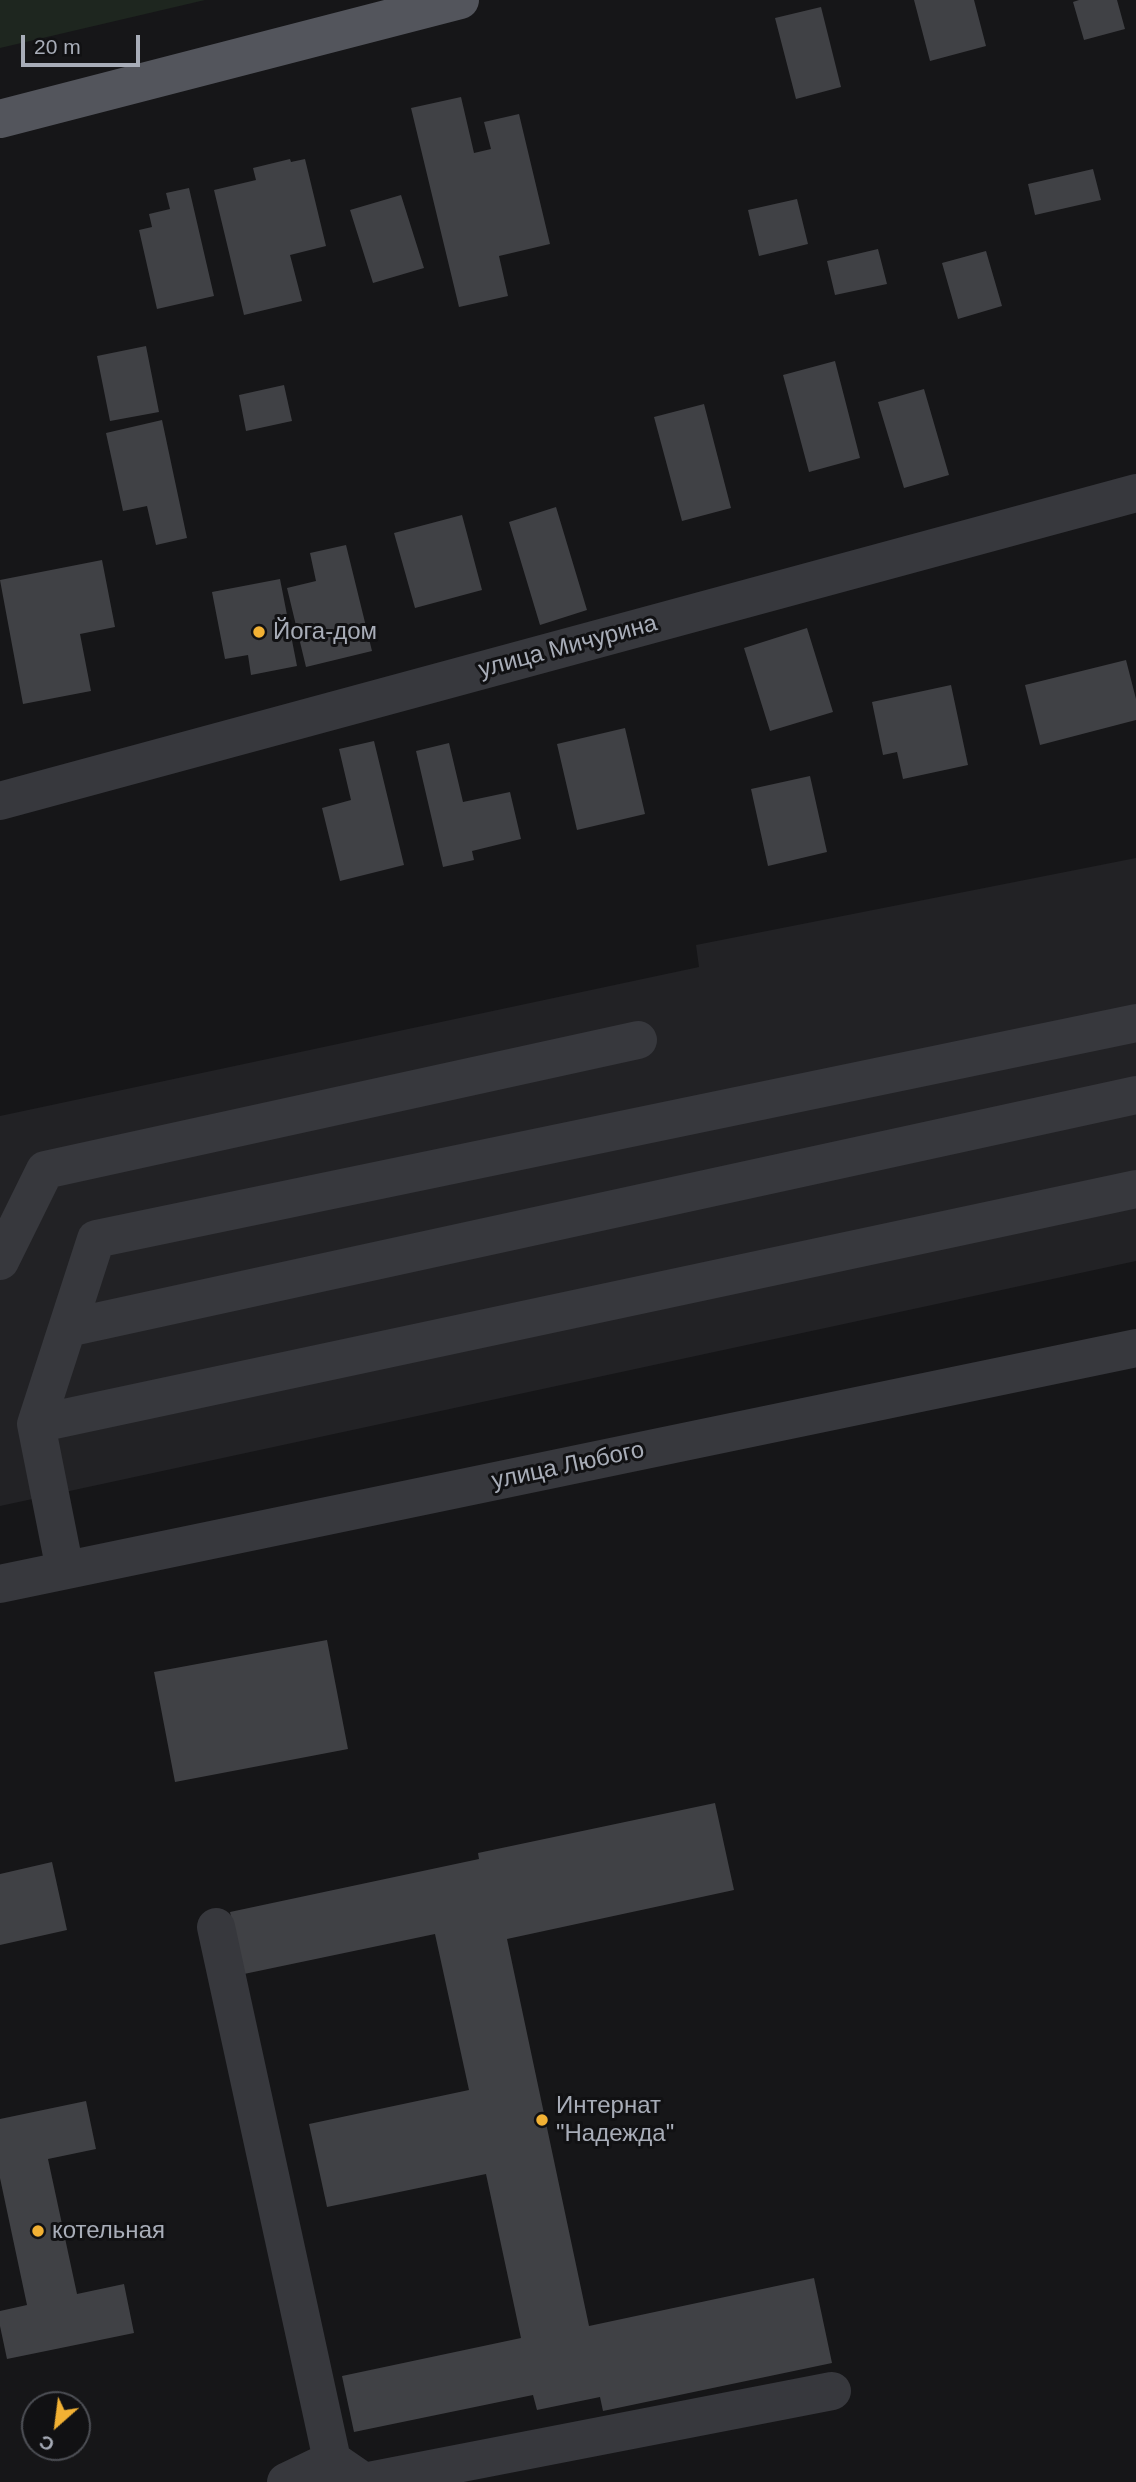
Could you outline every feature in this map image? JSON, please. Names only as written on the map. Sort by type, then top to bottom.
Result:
[{"type":"main road","points":[[0,119],[460,0]]},
{"type":"street","name":"улица Мичурина","points":[[0,801],[1136,493]]},
{"type":"street","points":[[65,1570],[36,1424],[96,1239],[1136,1023]]},
{"type":"street","points":[[0,1261],[45,1170],[638,1040]]},
{"type":"street","points":[[68,1328],[1136,1096]]},
{"type":"street","points":[[36,1424],[1136,1189]]},
{"type":"street","name":"улица Любого","points":[[0,1584],[1136,1348]]},
{"type":"street","points":[[216,1927],[332,2460],[364,2482],[832,2391]]},
{"type":"street","points":[[286,2482],[332,2460]]},
{"type":"shaded area","points":[[0,0],[205,0],[0,48]]},
{"type":"shaded area","points":[[1136,858],[1136,1261],[0,1506],[0,1116],[699,967],[696,945]]},
{"type":"building","points":[[914,0],[974,0],[986,46],[930,61]]},
{"type":"building","points":[[1117,0],[1125,29],[1084,40],[1073,2]]},
{"type":"building","points":[[821,7],[841,87],[796,99],[775,18]]},
{"type":"building","points":[[461,97],[474,153],[491,149],[484,122],[519,114],[550,244],[499,256],[508,296],[459,307],[411,108]]},
{"type":"building","points":[[290,159],[291,162],[305,159],[326,246],[290,255],[302,301],[244,315],[214,190],[256,180],[253,168]]},
{"type":"building","points":[[1093,169],[1101,200],[1035,215],[1028,184]]},
{"type":"building","points":[[189,188],[214,296],[157,309],[139,230],[152,227],[149,214],[170,209],[166,193]]},
{"type":"building","points":[[401,195],[424,268],[373,283],[350,210]]},
{"type":"building","points":[[797,199],[808,244],[759,256],[748,210]]},
{"type":"building","points":[[878,249],[887,284],[835,295],[827,261]]},
{"type":"building","points":[[986,251],[1002,306],[958,319],[942,263]]},
{"type":"building","points":[[146,346],[159,412],[110,421],[97,356]]},
{"type":"building","points":[[835,361],[860,458],[809,472],[783,375]]},
{"type":"building","points":[[284,385],[292,421],[246,431],[239,395]]},
{"type":"building","points":[[924,389],[949,475],[904,488],[878,402]]},
{"type":"building","points":[[704,404],[731,508],[682,521],[654,417]]},
{"type":"building","points":[[162,420],[187,538],[156,545],[147,506],[123,511],[106,433]]},
{"type":"building","points":[[556,507],[587,610],[540,625],[509,522]]},
{"type":"building","points":[[462,515],[482,590],[415,608],[394,533]]},
{"type":"building","points":[[346,545],[372,651],[306,667],[287,588],[316,581],[310,553]]},
{"type":"building","points":[[102,560],[115,627],[80,634],[91,691],[23,704],[0,580]]},
{"type":"building","points":[[280,579],[297,666],[251,675],[248,655],[225,659],[212,592]]},
{"type":"building","points":[[807,628],[833,712],[770,731],[744,648]]},
{"type":"building","points":[[1126,660],[1136,699],[1136,720],[1040,745],[1025,685]]},
{"type":"building","points":[[951,685],[968,765],[903,779],[897,752],[883,755],[872,702]]},
{"type":"building","points":[[625,728],[645,814],[577,830],[557,744]]},
{"type":"building","points":[[374,741],[404,865],[340,881],[322,808],[351,800],[339,749]]},
{"type":"building","points":[[449,743],[463,802],[510,792],[521,839],[472,851],[474,860],[443,867],[416,751]]},
{"type":"building","points":[[810,776],[827,852],[768,866],[751,789]]},
{"type":"building","points":[[327,1640],[348,1749],[175,1782],[154,1672]]},
{"type":"building","points":[[715,1803],[734,1890],[507,1939],[589,2326],[814,2278],[832,2363],[603,2411],[600,2397],[537,2410],[533,2395],[354,2432],[342,2376],[521,2338],[486,2174],[327,2207],[309,2124],[469,2090],[435,1934],[244,1974],[230,1912],[479,1859],[478,1853]]},
{"type":"building","points":[[52,1862],[67,1930],[0,1945],[0,1874]]},
{"type":"building","name":"котельная","points":[[86,2101],[96,2149],[48,2159],[77,2294],[124,2284],[134,2333],[7,2359],[0,2326],[0,2311],[27,2305],[0,2178],[0,2119]]},
{"type":"place","name":"Йога-дом","points":[[259,632]]},
{"type":"place","name":"Интернат \"Надежда\"","points":[[542,2120]]},
{"type":"place","name":"котельная","points":[[38,2231]]}]
